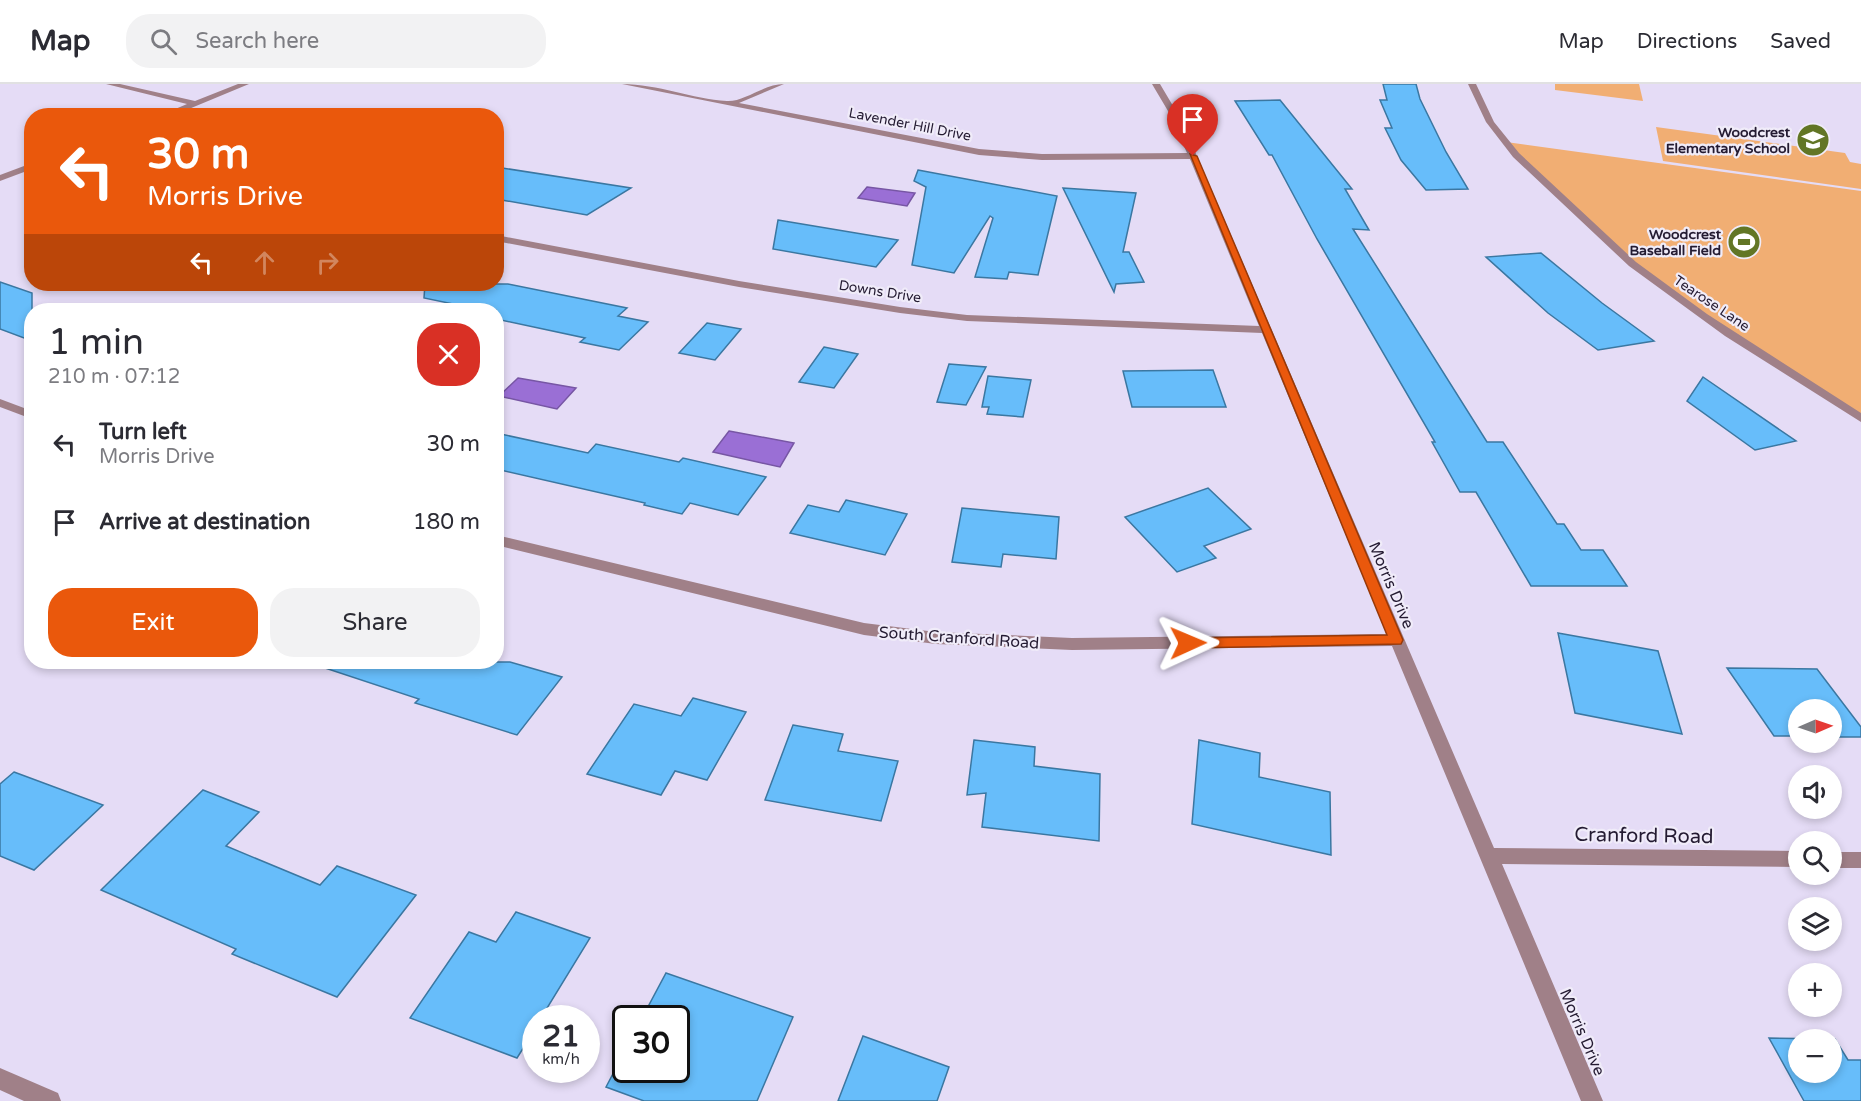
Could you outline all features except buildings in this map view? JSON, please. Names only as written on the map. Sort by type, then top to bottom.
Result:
[{"type":"street","points":[[110,84],[196,103]]},
{"type":"street","points":[[183,108],[245,84]]},
{"type":"street","name":"Lavender Hill Drive","points":[[626,84],[979,152],[1042,157],[1193,156]]},
{"type":"street","points":[[732,103],[780,84]]},
{"type":"street","name":"Morris Drive","points":[[1156,84],[1172,111],[1193,156],[1264,330],[1592,1101]]},
{"type":"street","name":"Tearose Lane","points":[[1472,84],[1476,98],[1522,165],[1651,279],[1861,418]]},
{"type":"street","points":[[0,178],[24,169]]},
{"type":"street","name":"Downs Drive","points":[[504,240],[739,284],[967,318],[1264,330]]},
{"type":"street","points":[[0,403],[24,412]]},
{"type":"street","name":"South Cranford Road","points":[[504,542],[864,629],[936,638],[1072,645],[1396,640]]},
{"type":"street","name":"Cranford Road","points":[[1489,855],[1788,859]]},
{"type":"street","points":[[1842,860],[1861,860]]},
{"type":"street","points":[[0,1080],[50,1101]]},
{"type":"shaded area","points":[[1555,84],[1639,84],[1643,101],[1555,90]]},
{"type":"shaded area","points":[[1656,127],[1845,153],[1850,162],[1861,164],[1861,189],[1663,161]]},
{"type":"shaded area","points":[[1506,142],[1861,191],[1861,418],[1651,279]]},
{"type":"shaded area","points":[[867,187],[915,193],[907,206],[858,198]]},
{"type":"shaded area","points":[[518,378],[576,388],[557,409],[504,397],[504,391]]},
{"type":"shaded area","points":[[729,431],[794,443],[780,467],[713,452]]},
{"type":"place","name":"Woodcrest Elementary School","points":[[1813,140]]},
{"type":"place","name":"Woodcrest Baseball Field","points":[[1744,242]]},
{"type":"route","points":[[1188,643],[1396,640],[1264,330],[1193,156]]}]
